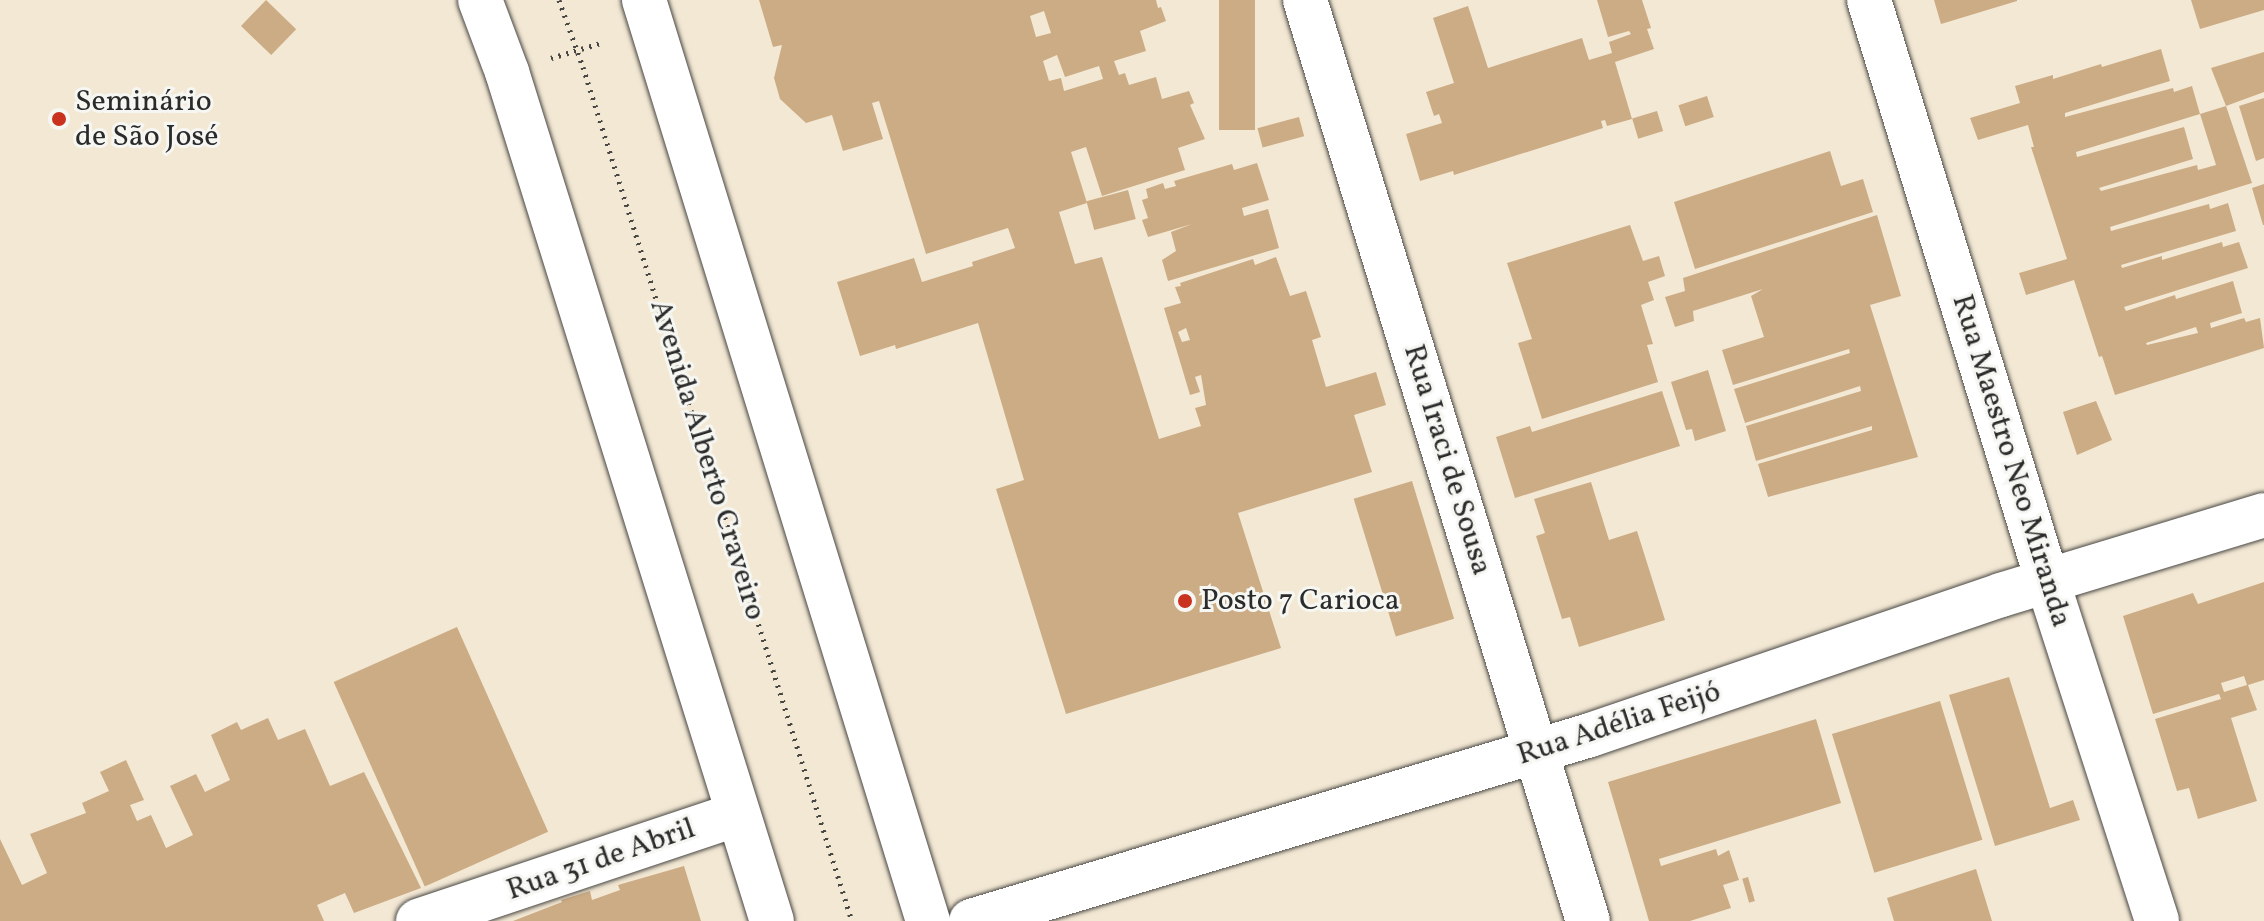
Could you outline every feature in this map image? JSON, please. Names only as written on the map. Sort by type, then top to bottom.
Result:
[{"type":"street","points":[[480,0],[512,87],[772,921]]},
{"type":"street","points":[[644,0],[928,921]]},
{"type":"street","name":"Rua Iraci de Sousa","points":[[1305,0],[1588,921]]},
{"type":"street","name":"Rua Maestro Neo Miranda","points":[[1869,0],[2047,580],[2157,921]]},
{"type":"street","name":"Rua Adélia Feijó","points":[[971,921],[1535,752],[2047,580],[2264,515]]},
{"type":"street","name":"Rua 31 de Abril","points":[[418,921],[738,814]]},
{"type":"path","name":"Avenida Alberto Craveiro","points":[[559,0],[852,921]]},
{"type":"path","points":[[547,60],[604,42]]},
{"type":"building","points":[[266,0],[296,29],[271,55],[241,26]]},
{"type":"building","points":[[759,0],[1156,0],[1166,21],[1140,31],[1146,51],[1114,61],[1119,75],[1125,73],[1129,85],[1156,77],[1162,99],[1189,91],[1194,103],[1190,105],[1205,139],[1178,148],[1185,170],[1102,196],[1086,147],[1071,152],[1087,203],[1059,212],[1075,264],[1102,257],[1159,439],[1201,426],[1195,408],[1206,405],[1201,375],[1195,377],[1200,392],[1190,395],[1164,308],[1181,303],[1175,287],[1181,286],[1180,283],[1253,259],[1255,265],[1276,257],[1290,296],[1306,291],[1321,337],[1312,340],[1326,387],[1376,372],[1386,405],[1354,415],[1372,472],[1238,513],[1281,648],[1066,714],[996,489],[1024,480],[978,323],[896,349],[895,345],[860,356],[837,282],[914,258],[922,282],[973,266],[972,262],[1015,248],[1008,228],[926,254],[879,101],[872,103],[883,139],[843,151],[832,115],[806,123],[780,99],[774,78],[782,45],[773,47]],"holes":[[[1044,11],[1051,33],[1036,37],[1030,16]],[[1057,55],[1065,77],[1099,66],[1103,79],[1064,91],[1061,78],[1049,81],[1043,61]],[[1186,328],[1190,340],[1182,342],[1178,332]]]},
{"type":"building","points":[[1219,0],[1255,0],[1255,130],[1219,130]]},
{"type":"building","points":[[1597,0],[1642,0],[1651,28],[1647,29],[1654,49],[1615,62],[1632,119],[1607,126],[1605,120],[1601,121],[1603,128],[1454,175],[1453,171],[1420,181],[1406,134],[1442,123],[1439,114],[1434,116],[1426,92],[1454,83],[1433,18],[1468,6],[1488,68],[1582,38],[1589,60],[1612,53],[1609,42],[1631,34],[1629,31],[1608,37]]},
{"type":"building","points":[[1934,0],[2017,0],[2017,1],[1941,24]]},
{"type":"building","points":[[2191,0],[2264,0],[2264,10],[2200,29]]},
{"type":"building","points":[[2161,49],[2170,81],[2065,113],[2065,117],[2173,88],[2174,92],[2192,86],[2200,114],[2226,106],[2252,183],[2110,227],[2111,231],[2209,204],[2210,209],[2228,203],[2236,231],[2121,265],[2122,268],[2162,256],[2162,260],[2222,242],[2223,247],[2239,242],[2248,268],[2124,307],[2126,311],[2233,281],[2242,313],[2210,323],[2211,328],[2244,318],[2246,322],[2260,318],[2264,348],[2115,395],[2074,280],[2026,295],[2019,273],[2067,259],[2031,147],[2034,147],[2028,125],[1978,140],[1970,118],[2020,103],[2015,86],[2053,75],[2053,79],[2101,64],[2102,67]],"holes":[[[2200,114],[2216,165],[2198,170],[2197,165],[2101,191],[2099,188],[2193,159],[2184,127],[2077,157],[2076,152]],[[2196,327],[2198,333],[2147,345],[2146,343]]]},
{"type":"building","points":[[2264,52],[2264,92],[2226,106],[2211,68]]},
{"type":"building","points":[[1707,96],[1714,117],[1685,126],[1678,105]]},
{"type":"building","points":[[2264,98],[2264,158],[2256,161],[2239,106]]},
{"type":"building","points":[[1657,111],[1663,131],[1638,139],[1632,119]]},
{"type":"building","points":[[1299,117],[1304,136],[1263,147],[1257,128]]},
{"type":"building","points":[[1830,151],[1841,186],[1863,179],[1873,212],[1695,269],[1674,202]]},
{"type":"building","points":[[1257,163],[1269,200],[1242,208],[1244,216],[1268,209],[1279,248],[1168,281],[1162,260],[1176,251],[1171,232],[1192,224],[1148,237],[1142,220],[1148,218],[1142,200],[1148,198],[1146,189],[1163,183],[1165,189],[1176,186],[1174,181],[1232,164],[1234,170]]},
{"type":"building","points":[[2264,184],[2264,225],[2263,225],[2252,188]]},
{"type":"building","points":[[1128,190],[1136,219],[1094,230],[1086,201]]},
{"type":"building","points":[[1877,215],[1901,296],[1870,305],[1918,457],[1768,497],[1758,464],[1872,430],[1872,426],[1756,461],[1746,426],[1861,391],[1860,386],[1745,423],[1734,389],[1850,353],[1849,349],[1733,385],[1722,350],[1764,337],[1751,296],[1763,289],[1693,311],[1694,321],[1675,327],[1665,297],[1685,291],[1683,278]]},
{"type":"building","points":[[1630,225],[1643,261],[1659,256],[1665,276],[1648,282],[1654,300],[1641,305],[1653,344],[1647,345],[1658,382],[1542,419],[1518,343],[1532,339],[1507,263]]},
{"type":"building","points":[[1708,370],[1726,431],[1695,441],[1692,429],[1686,430],[1671,382]]},
{"type":"building","points":[[1662,391],[1680,446],[1515,498],[1496,437],[1530,426],[1532,432]]},
{"type":"building","points":[[2096,401],[2112,440],[2077,455],[2063,412]]},
{"type":"building","points":[[1412,481],[1454,619],[1396,637],[1354,499]]},
{"type":"building","points":[[1591,482],[1609,540],[1637,531],[1665,620],[1579,647],[1570,617],[1562,619],[1536,536],[1545,533],[1534,499]]},
{"type":"building","points":[[2264,582],[2264,680],[2248,685],[2257,710],[2231,718],[2257,801],[2198,819],[2189,788],[2177,791],[2155,719],[2221,699],[2219,694],[2153,714],[2123,616],[2193,593],[2198,604]],"holes":[[[2244,676],[2247,685],[2224,692],[2221,683]]]},
{"type":"building","points":[[457,627],[548,832],[425,887],[334,682]]},
{"type":"building","points":[[2009,677],[2050,808],[2073,800],[2080,820],[1995,846],[1949,695]]},
{"type":"building","points":[[1940,701],[1982,840],[1874,873],[1832,734]]},
{"type":"building","points":[[268,718],[278,740],[305,729],[330,786],[364,772],[421,888],[354,913],[345,893],[317,905],[324,921],[0,921],[0,839],[22,885],[47,873],[30,834],[86,813],[82,803],[109,791],[100,772],[126,760],[144,800],[130,805],[137,821],[151,815],[166,848],[193,835],[170,786],[196,774],[205,792],[230,780],[211,735],[237,722],[241,730]]},
{"type":"building","points":[[1816,719],[1841,803],[1659,859],[1661,866],[1716,849],[1718,856],[1729,850],[1739,880],[1723,885],[1731,908],[1690,921],[1649,921],[1608,782]]},
{"type":"building","points":[[684,866],[701,921],[513,921],[561,900],[590,891],[592,900],[620,890],[618,885]]},
{"type":"building","points":[[1976,869],[1992,921],[1894,921],[1887,898]]},
{"type":"building","points":[[1748,877],[1755,901],[1749,903],[1742,879]]},
{"type":"place","name":"Seminário de São José","points":[[59,119]]},
{"type":"place","name":"Posto 7 Carioca","points":[[1185,601]]}]
